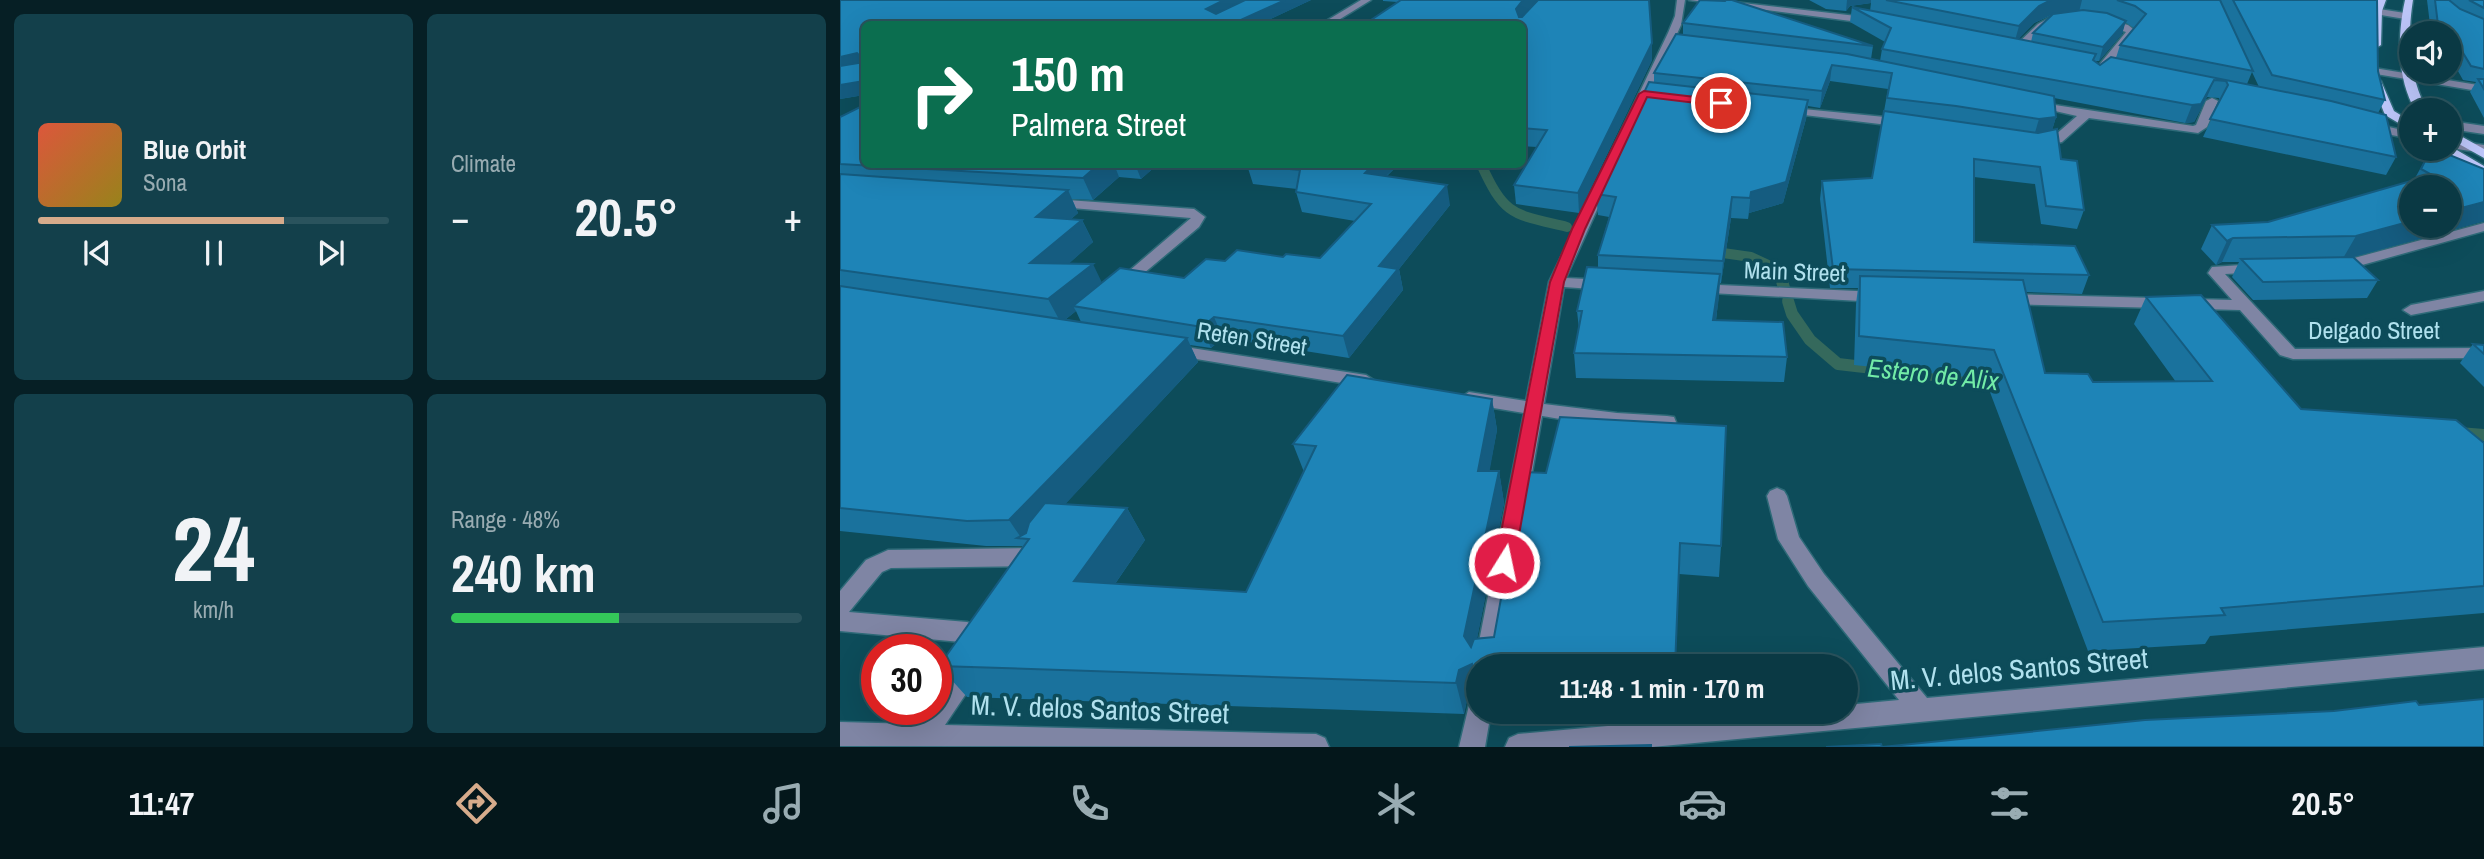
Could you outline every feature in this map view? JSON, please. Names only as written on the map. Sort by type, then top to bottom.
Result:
[{"type":"main road","points":[[2382,0],[2377,11],[2374,71],[2389,113],[2399,120]]},
{"type":"main road","points":[[2405,21],[2409,0]]},
{"type":"main road","points":[[2462,140],[2484,154]]},
{"type":"main road","points":[[2462,158],[2484,171]]},
{"type":"street","points":[[1331,21],[1367,0]]},
{"type":"street","points":[[1488,654],[1557,282],[1579,229],[1650,95],[1674,43],[1682,9],[1681,0]]},
{"type":"street","points":[[1693,0],[1830,16],[1862,9]]},
{"type":"street","points":[[2353,8],[2405,16]]},
{"type":"street","points":[[1830,16],[1841,23],[1889,28]]},
{"type":"street","points":[[2015,54],[2050,20],[2069,20]]},
{"type":"street","points":[[2086,69],[2104,73],[2132,32],[2112,22],[2091,20]]},
{"type":"street","points":[[2374,71],[2399,75]]},
{"type":"street","points":[[2455,84],[2484,89]]},
{"type":"street","points":[[2201,93],[2214,96],[2226,104]]},
{"type":"street","points":[[2020,101],[2194,130],[2201,127],[2214,96]]},
{"type":"street","points":[[1764,108],[1912,124]]},
{"type":"street","points":[[2020,141],[2034,143],[2057,139],[2086,114]]},
{"type":"street","points":[[2395,118],[2399,118]]},
{"type":"street","points":[[2365,127],[2399,134]]},
{"type":"street","points":[[2462,127],[2484,130]]},
{"type":"street","points":[[1032,202],[1194,213],[1198,217],[1194,224],[1105,299]]},
{"type":"street","points":[[2316,267],[2343,267],[2484,227]]},
{"type":"street","name":"Delgado Street","points":[[2276,268],[2217,270],[2216,273],[2242,305],[2286,351],[2293,354],[2484,353]]},
{"type":"street","points":[[1557,282],[1624,286]]},
{"type":"street","name":"Main Street","points":[[1678,288],[1893,297]]},
{"type":"street","points":[[2411,310],[2484,296]]},
{"type":"street","points":[[1988,299],[2242,305]]},
{"type":"street","name":"Reten Street","points":[[1161,348],[1381,383]]},
{"type":"street","points":[[1450,394],[1620,422],[1667,422]]},
{"type":"street","points":[[1777,496],[1789,539],[1816,580],[1922,710]]},
{"type":"street","points":[[840,607],[874,566],[888,559],[1038,557]]},
{"type":"street","points":[[840,617],[842,622],[967,632],[976,643],[971,665],[922,736]]},
{"type":"street","name":"M. V. delos Santos Street","points":[[1518,747],[2484,658]]},
{"type":"street","points":[[1472,747],[1476,724]]},
{"type":"street","name":"M. V. delos Santos Street","points":[[840,734],[1316,747]]},
{"type":"building","points":[[840,0],[1224,0],[1206,9],[1216,14],[1245,0],[1285,0],[1239,21],[861,21],[861,82],[840,85],[840,66],[859,63],[860,56],[857,53],[840,57]]},
{"type":"building","points":[[1401,0],[1523,0],[1516,9],[1519,17],[1522,17],[1538,0],[1649,0],[1652,43],[1578,193],[1514,185],[1547,130],[1526,128],[1526,21],[1370,21]]},
{"type":"building","points":[[1700,0],[1732,0],[1873,46],[1683,23]]},
{"type":"building","points":[[1886,0],[2051,0],[2039,6],[2019,26]]},
{"type":"building","points":[[2117,0],[2220,0],[2253,71],[2120,45],[2146,14],[2135,6]]},
{"type":"building","points":[[2233,0],[2377,0],[2378,71],[2385,100],[2272,75]]},
{"type":"building","points":[[2435,0],[2449,0],[2460,9],[2484,19],[2484,69],[2471,66],[2462,51],[2462,21],[2438,21]]},
{"type":"building","points":[[2469,0],[2484,0],[2484,8]]},
{"type":"building","points":[[1852,7],[2096,54],[2093,60],[2100,65],[2111,57],[2331,101],[2386,115],[2396,157],[2210,119],[2228,85],[2226,81],[2214,80],[2201,104],[2192,105],[1882,49],[1891,28]]},
{"type":"building","points":[[2083,10],[2107,13],[2126,21],[2103,47],[2033,33],[2053,14]]},
{"type":"building","points":[[1676,34],[1847,54],[2054,96],[2056,117],[2039,119],[1887,98],[1892,73],[1832,65],[1822,91],[1654,73]]},
{"type":"building","points":[[1649,82],[1808,100],[1786,182],[1751,192],[1750,198],[1732,197],[1723,261],[1598,255],[1616,197],[1596,194]]},
{"type":"building","points":[[861,106],[861,165],[840,164],[840,117]]},
{"type":"building","points":[[1884,111],[2038,133],[2057,129],[2061,159],[2077,161],[2084,210],[2046,206],[2040,167],[1974,159],[1974,242],[2075,246],[2089,275],[1833,269],[1822,181],[1872,178]]},
{"type":"building","points":[[2462,160],[2484,169],[2484,202],[2462,208],[2462,175],[2432,175],[2421,169],[2425,161]]},
{"type":"building","points":[[909,168],[1094,168],[1083,178]]},
{"type":"building","points":[[1279,168],[1370,168],[1365,173],[1447,185],[1379,266],[1398,269],[1343,336],[1214,317],[1202,327],[1073,306],[1120,268],[1184,278],[1206,259],[1225,261],[1237,250],[1283,257],[1286,254],[1320,258],[1371,204],[1296,192],[1300,170]]},
{"type":"building","points":[[840,174],[1068,190],[1036,217],[1082,220],[1030,263],[1093,264],[1048,299],[840,270]]},
{"type":"building","points":[[2399,184],[2399,224],[2356,236],[2233,238],[2227,241],[2212,225],[2268,222]]},
{"type":"building","points":[[2353,257],[2378,280],[2263,282],[2241,259]]},
{"type":"building","points":[[1587,267],[1720,274],[1713,320],[1783,322],[1787,357],[1574,353],[1582,311],[1577,311]]},
{"type":"building","points":[[1860,276],[2023,280],[2045,373],[2088,374],[2093,382],[2212,381],[2146,297],[2201,295],[2301,409],[2456,420],[2484,443],[2484,586],[2221,608],[2225,615],[2103,622],[1994,350],[1859,336]]},
{"type":"building","points":[[840,286],[1187,338],[1009,520],[967,521],[840,508]]},
{"type":"building","points":[[2473,344],[2484,345],[2484,354]]},
{"type":"building","points":[[1347,375],[1492,399],[1478,471],[1499,471],[1464,636],[1471,647],[1474,639],[1494,637],[1524,472],[1546,473],[1560,417],[1726,426],[1721,546],[1680,543],[1676,654],[1466,654],[1466,667],[1459,670],[1456,683],[952,666],[952,648],[1029,539],[1017,538],[1026,533],[1029,523],[1045,503],[1127,508],[1074,581],[1246,592],[1316,446],[1293,444]]},
{"type":"building","points":[[2484,699],[2484,747],[1882,747],[2145,720],[2334,711],[2416,701],[2419,705]]},
{"type":"building","points":[[1881,744],[1882,747],[1826,747]]},
{"type":"building","points":[[1651,745],[1651,747],[1569,747]]},
{"type":"waterway","name":"Estero de Alix","points":[[1483,168],[1497,194],[1513,211],[1567,227]]},
{"type":"waterway","name":"Estero de Alix","points":[[1709,251],[1751,257],[1779,270],[1781,276]]},
{"type":"waterway","name":"Estero de Alix","points":[[1780,274],[1784,288]]},
{"type":"waterway","name":"Estero de Alix","points":[[1788,301],[1792,314],[1810,340],[1838,364],[2003,383]]},
{"type":"waterway","name":"Estero de Alix","points":[[2459,433],[2484,435]]},
{"type":"route","points":[[1504,563],[1557,282],[1579,229],[1644,94],[1721,103]]}]
